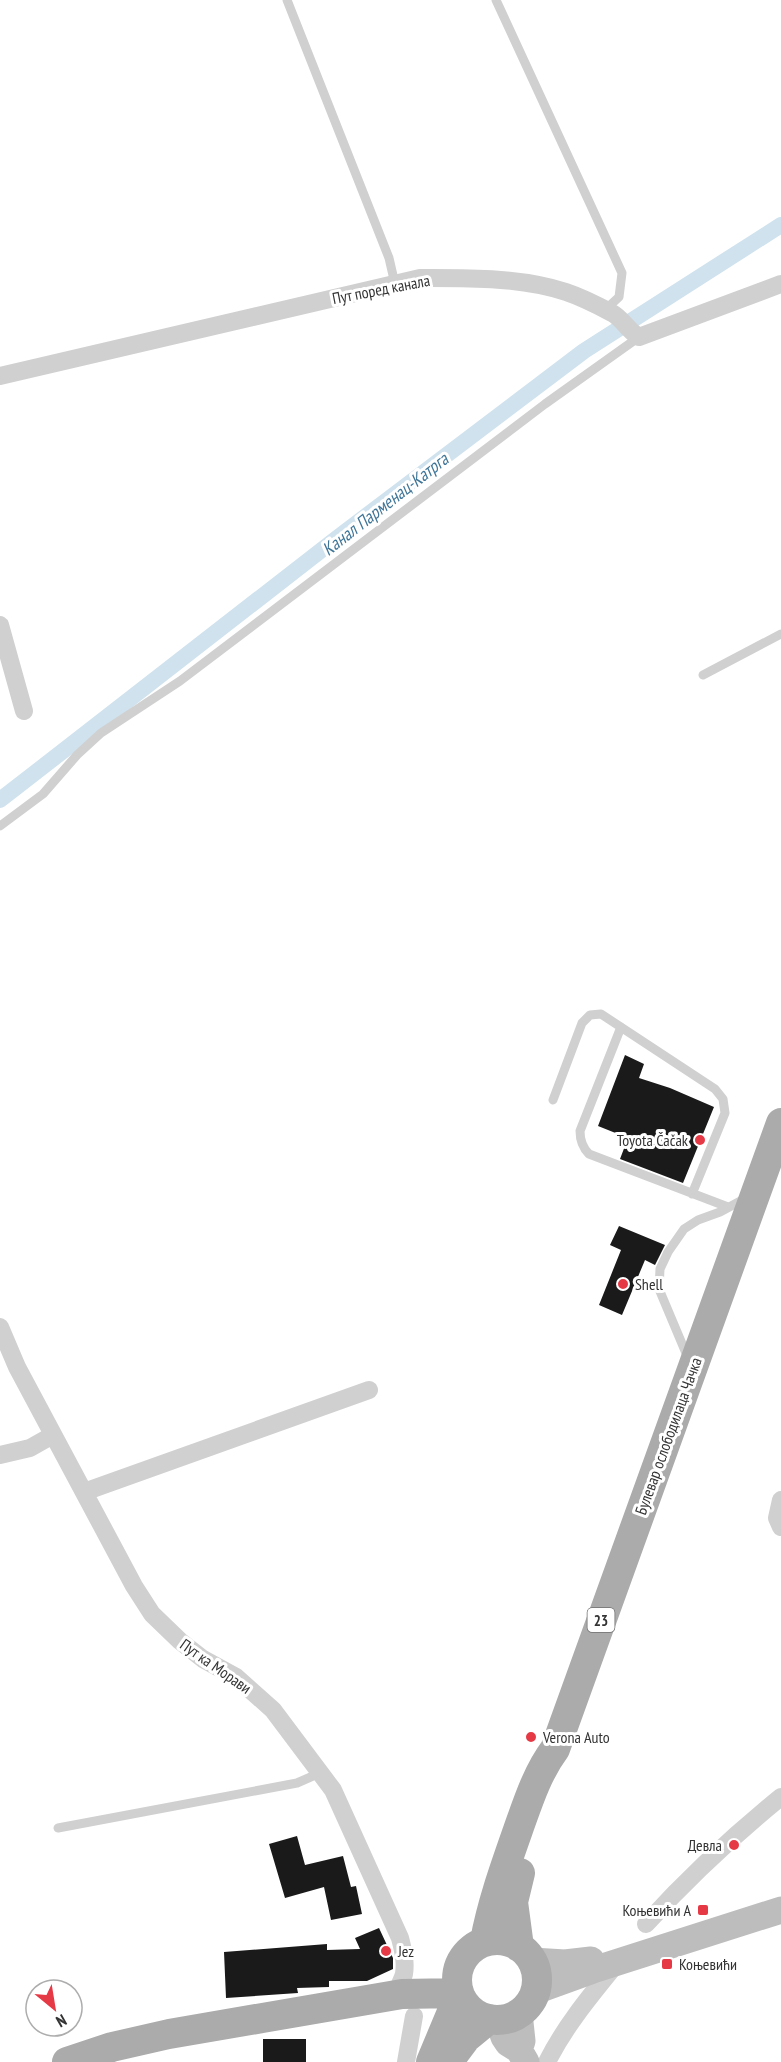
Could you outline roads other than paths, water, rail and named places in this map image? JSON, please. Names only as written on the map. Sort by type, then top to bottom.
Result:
[{"type":"main road","name":"Булевар ослободилаца Чачка","points":[[485,1941],[500,1882],[518,1831],[544,1764],[555,1749],[781,1123]]},
{"type":"main road","name":"Булевар ослободилаца Чачка","points":[[525,1954],[513,1897],[554,1767],[555,1749]]},
{"type":"main road","points":[[439,2057],[556,1982],[617,1957],[781,1901]]},
{"type":"main road","points":[[439,2057],[459,1994],[457,1979],[460,1963],[468,1952],[485,1941],[500,1940],[525,1954],[552,1963],[582,1962],[617,1957],[781,1910]]},
{"type":"main road","name":"23","points":[[510,2011],[536,1973],[525,1954]]},
{"type":"main road","points":[[407,2000],[416,1980],[460,1963]]},
{"type":"main road","points":[[459,1994],[469,2009],[478,2015],[510,2011]]},
{"type":"main road","points":[[67,2062],[141,2039],[459,1994]]},
{"type":"main road","points":[[407,2000],[429,2019],[439,2057]]},
{"type":"main road","points":[[510,2011],[508,2043],[522,2056]]},
{"type":"street","name":"Пут поред канала","points":[[0,376],[420,278],[519,283],[566,292],[610,312],[635,335]]},
{"type":"street","points":[[635,335],[781,284]]},
{"type":"street","points":[[0,625],[24,711]]},
{"type":"street","name":"Пут ка Морави","points":[[0,1327],[17,1367],[53,1435],[134,1586],[152,1614],[180,1641],[203,1659],[236,1677],[273,1710],[333,1790],[399,1938],[405,1957],[403,1976],[398,1988],[407,2000],[406,2062]]},
{"type":"street","points":[[84,1492],[369,1390]]},
{"type":"street","points":[[0,1455],[30,1448],[53,1435]]},
{"type":"street","points":[[781,1500],[777,1518],[781,1527]]},
{"type":"street","points":[[646,1924],[740,1831],[781,1797]]},
{"type":"street","points":[[547,2062],[556,2044],[617,1957]]},
{"type":"lane","points":[[287,0],[389,258],[395,284]]},
{"type":"lane","points":[[496,0],[622,273],[619,297],[610,312]]},
{"type":"lane","points":[[0,826],[43,794],[77,755],[101,734],[180,681],[635,335]]},
{"type":"lane","points":[[703,675],[781,634]]},
{"type":"lane","points":[[553,1100],[582,1023],[585,1018],[595,1014],[601,1014],[715,1089],[723,1099],[725,1113],[692,1194]]},
{"type":"lane","points":[[621,1027],[580,1131],[582,1145],[589,1155],[728,1207]]},
{"type":"lane","points":[[693,1368],[659,1289],[660,1269],[668,1252],[684,1229],[757,1191]]},
{"type":"lane","points":[[58,1828],[297,1783],[320,1773]]},
{"type":"waterway","name":"Канал Парменац-Катрга","points":[[0,800],[337,538],[584,351],[781,225]]},
{"type":"place","name":"Toyota Čačak","points":[[700,1140]]},
{"type":"place","name":"Shell","points":[[623,1284]]},
{"type":"place","name":"Verona Auto","points":[[531,1737]]},
{"type":"place","name":"Девла","points":[[734,1845]]},
{"type":"place","name":"Коњевићи А","points":[[703,1910]]},
{"type":"place","name":"Jez","points":[[386,1951]]},
{"type":"place","name":"Коњевићи","points":[[667,1964]]}]
